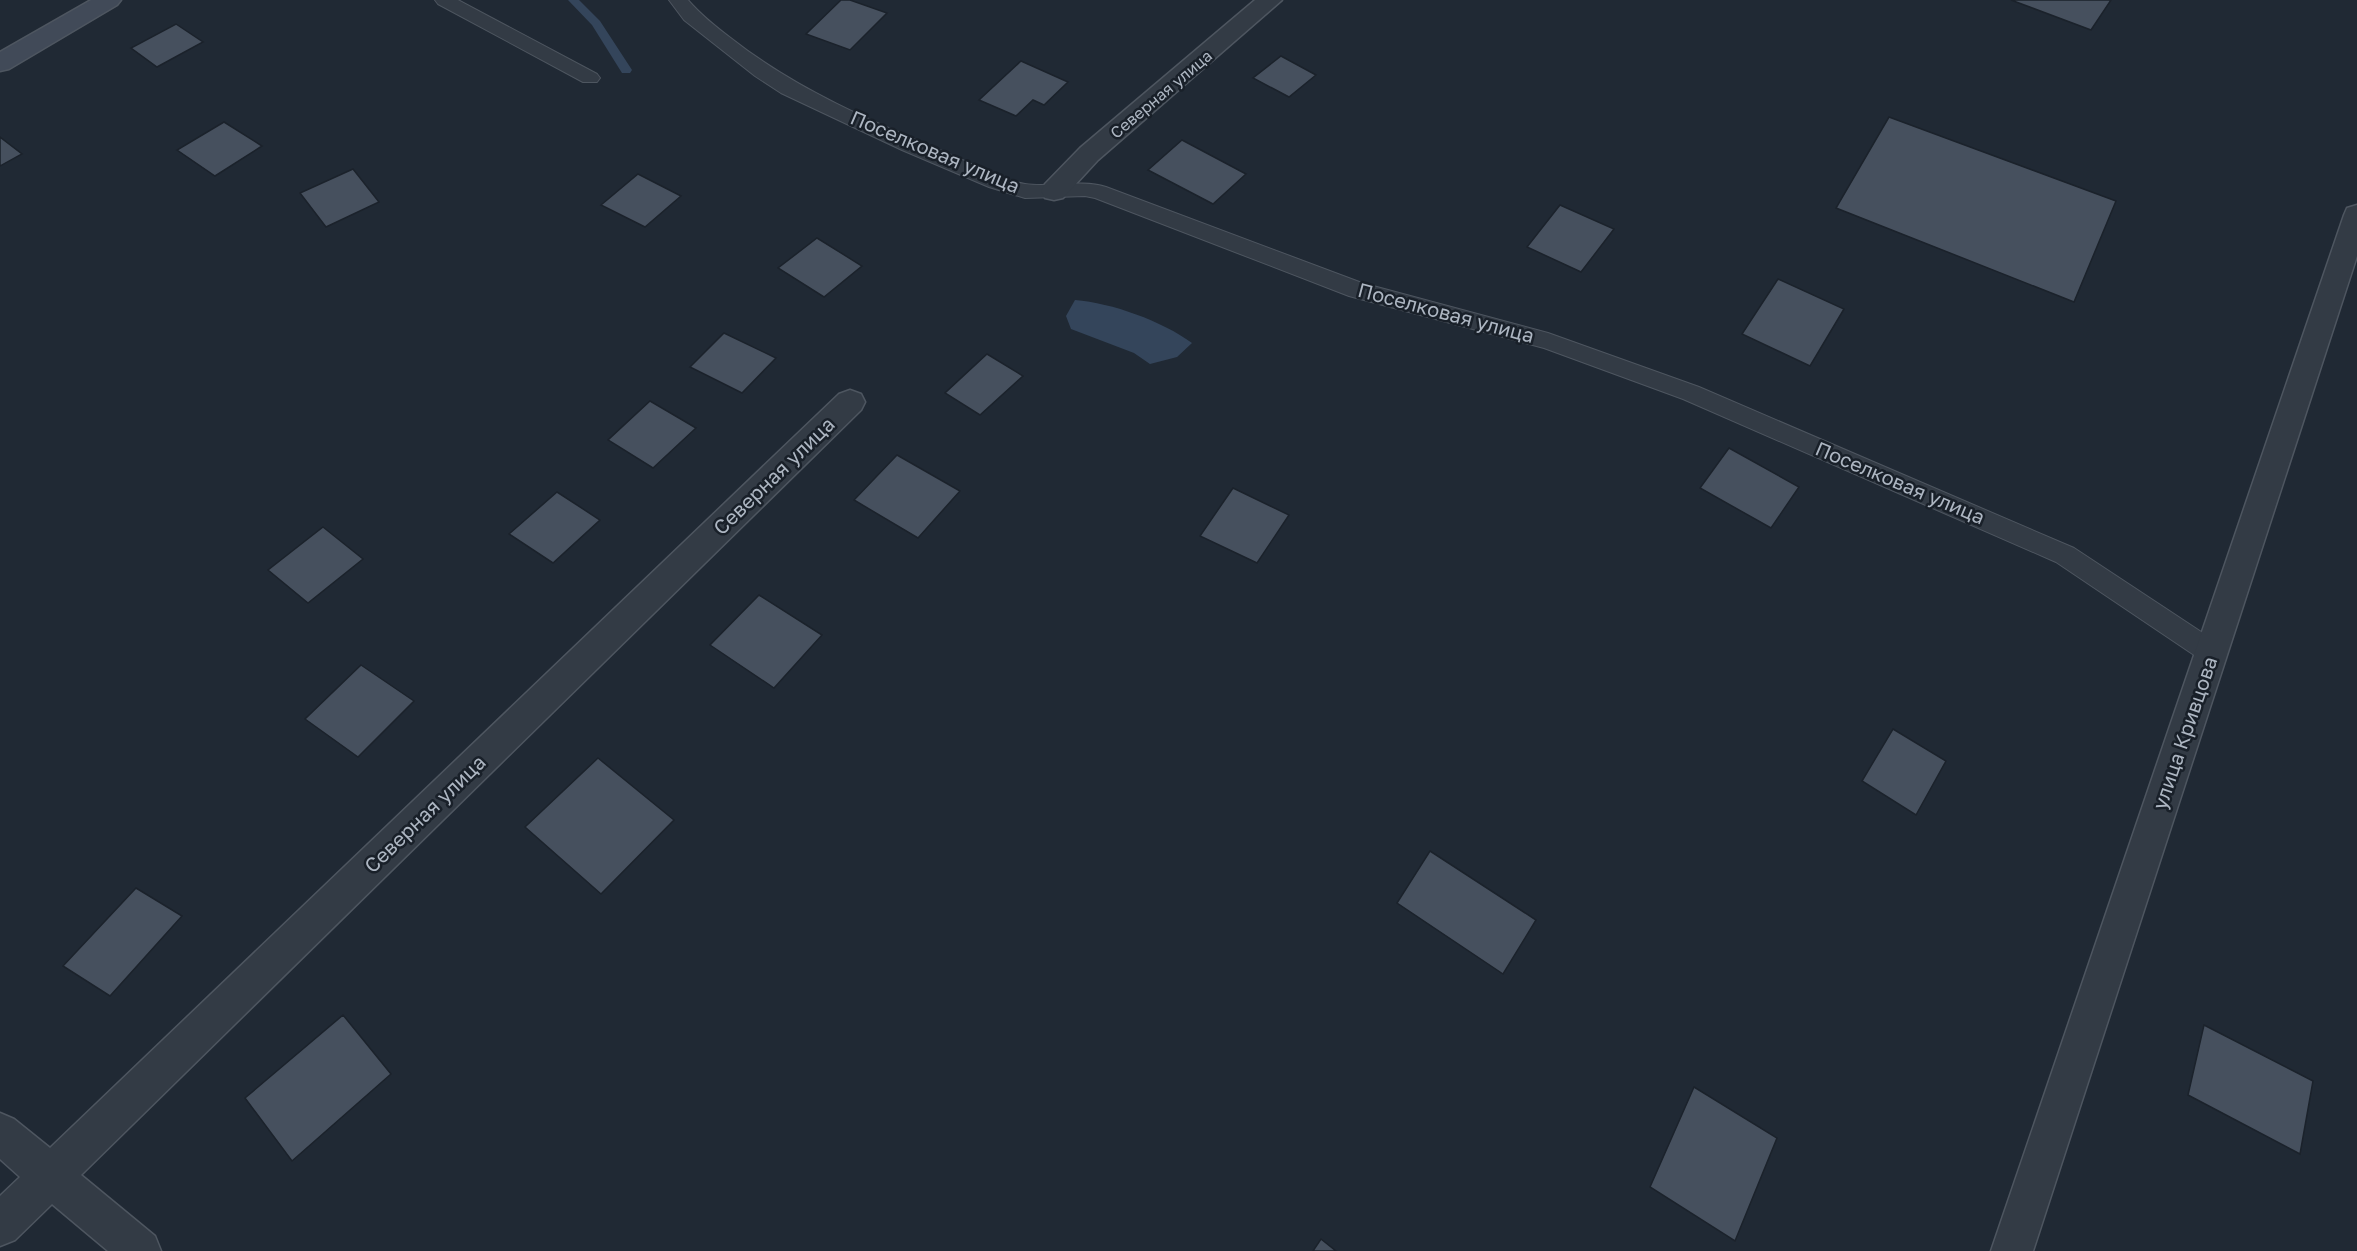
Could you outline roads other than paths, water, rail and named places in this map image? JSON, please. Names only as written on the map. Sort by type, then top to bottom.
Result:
[{"type":"main road","points":[[0,63],[109,0]]},
{"type":"street","name":"Северная улица","points":[[1054,190],[1089,154],[1270,0]]},
{"type":"street","name":"улица Кривцова","points":[[2012,1251],[2357,215]]},
{"type":"street","name":"Северная улица","points":[[0,1225],[849,402]]},
{"type":"street","points":[[0,1133],[140,1251]]},
{"type":"lane","points":[[444,0],[590,78]]},
{"type":"lane","name":"Поселковая улица","points":[[678,0],[691,16],[732,49],[788,88],[996,182],[1025,191],[1100,192],[1357,290],[1548,341],[1691,393],[2065,555],[2212,653]]},
{"type":"water","points":[[1075,300],[1105,305],[1136,314],[1166,327],[1192,343],[1177,357],[1150,364],[1134,353],[1071,329],[1066,316]]},
{"type":"waterway","points":[[573,0],[596,23],[626,70]]}]
